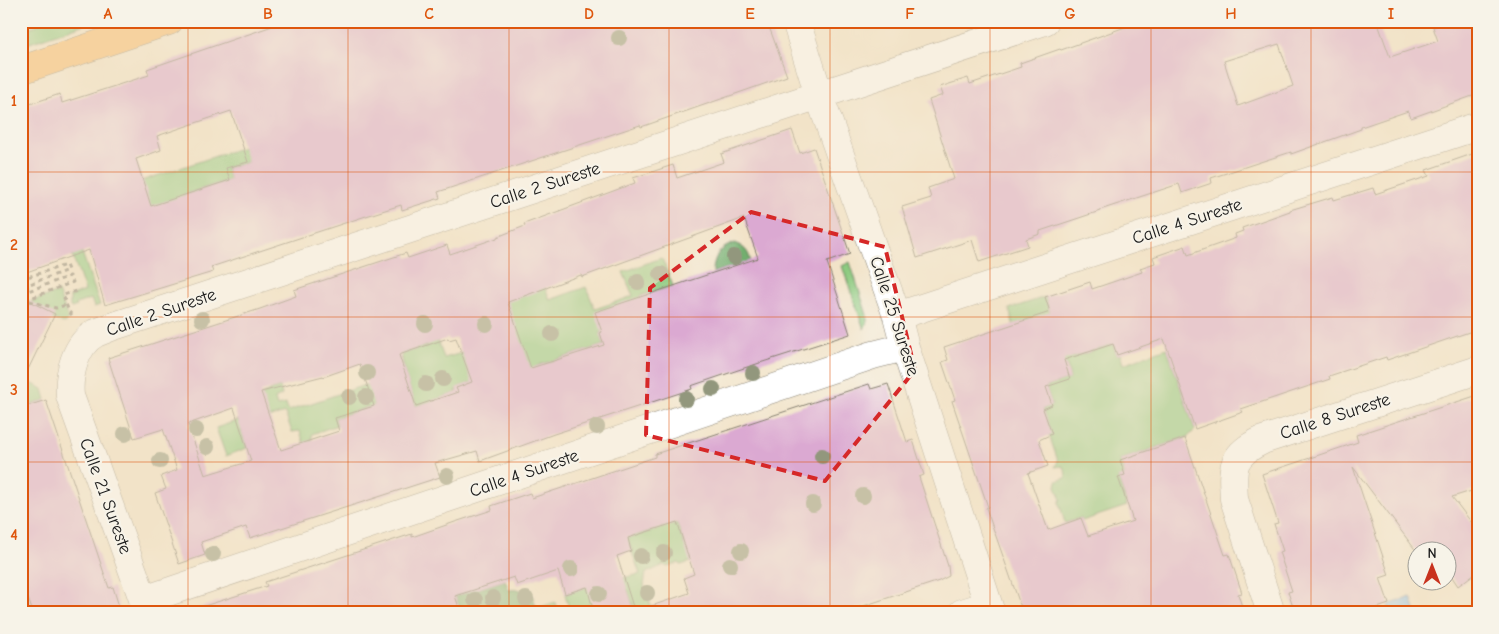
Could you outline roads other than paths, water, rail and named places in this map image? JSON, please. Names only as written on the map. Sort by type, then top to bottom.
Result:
[{"type":"main road","points":[[21,70],[169,21]]},
{"type":"street","name":"Calle 25 Sureste","points":[[796,21],[819,95],[897,316],[980,610]]},
{"type":"street","name":"Calle 2 Sureste","points":[[70,378],[74,361],[83,345],[94,334],[1046,21]]},
{"type":"street","name":"Calle 4 Sureste","points":[[897,316],[1478,126]]},
{"type":"street","name":"Calle 4 Sureste","points":[[146,607],[864,358],[905,348]]},
{"type":"street","name":"Calle 8 Sureste","points":[[1272,613],[1234,499],[1233,481],[1235,464],[1240,454],[1248,447],[1262,440],[1478,370]]},
{"type":"street","name":"Calle 21 Sureste","points":[[70,378],[70,396],[146,607]]},
{"type":"water","points":[[1411,597],[1416,613],[1391,613],[1388,605]]}]
